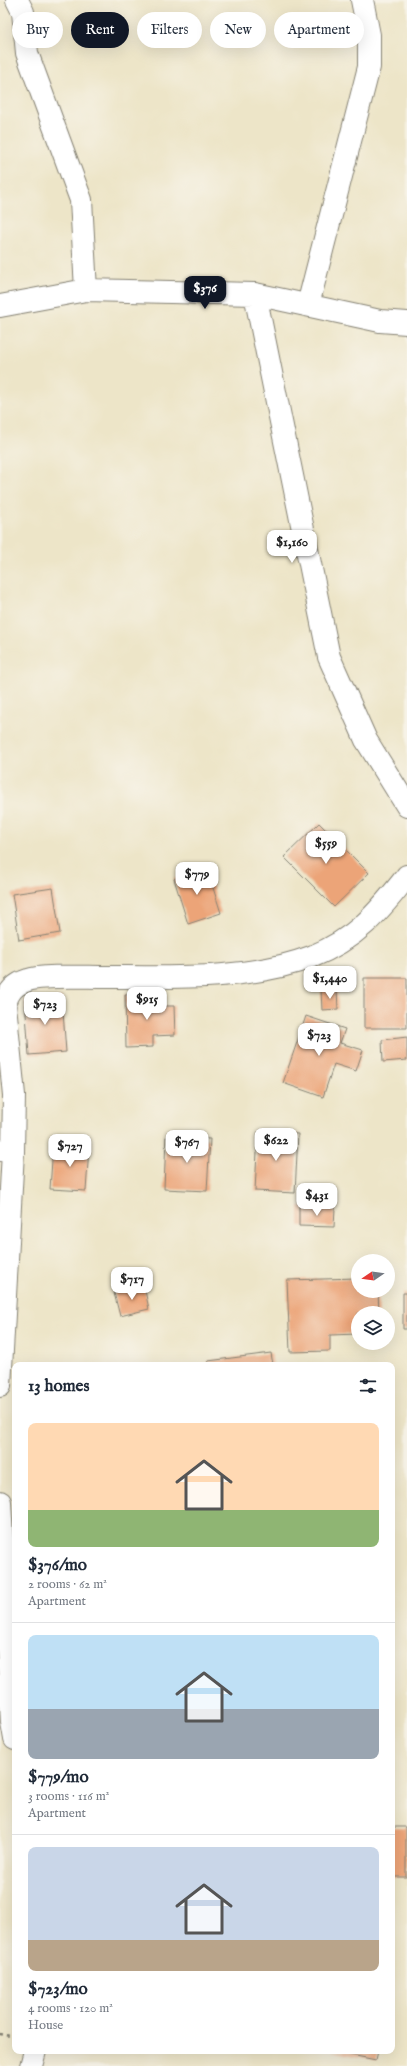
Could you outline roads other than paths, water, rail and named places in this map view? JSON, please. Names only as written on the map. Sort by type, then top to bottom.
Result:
[{"type":"street","points":[[17,0],[23,12],[27,53],[80,200],[86,290]]},
{"type":"street","points":[[308,305],[369,67],[369,35],[362,0]]},
{"type":"street","points":[[0,306],[86,290],[255,294],[380,321],[407,323]]},
{"type":"street","points":[[255,294],[329,657],[366,740],[407,806]]},
{"type":"street","points":[[0,1386],[6,1151],[14,1095],[5,1005],[9,991],[29,979],[66,977],[212,976],[280,966],[310,957],[336,946],[367,924],[407,876]]},
{"type":"street","points":[[0,1502],[12,1722]]},
{"type":"street","points":[[31,2066],[34,2054]]}]
